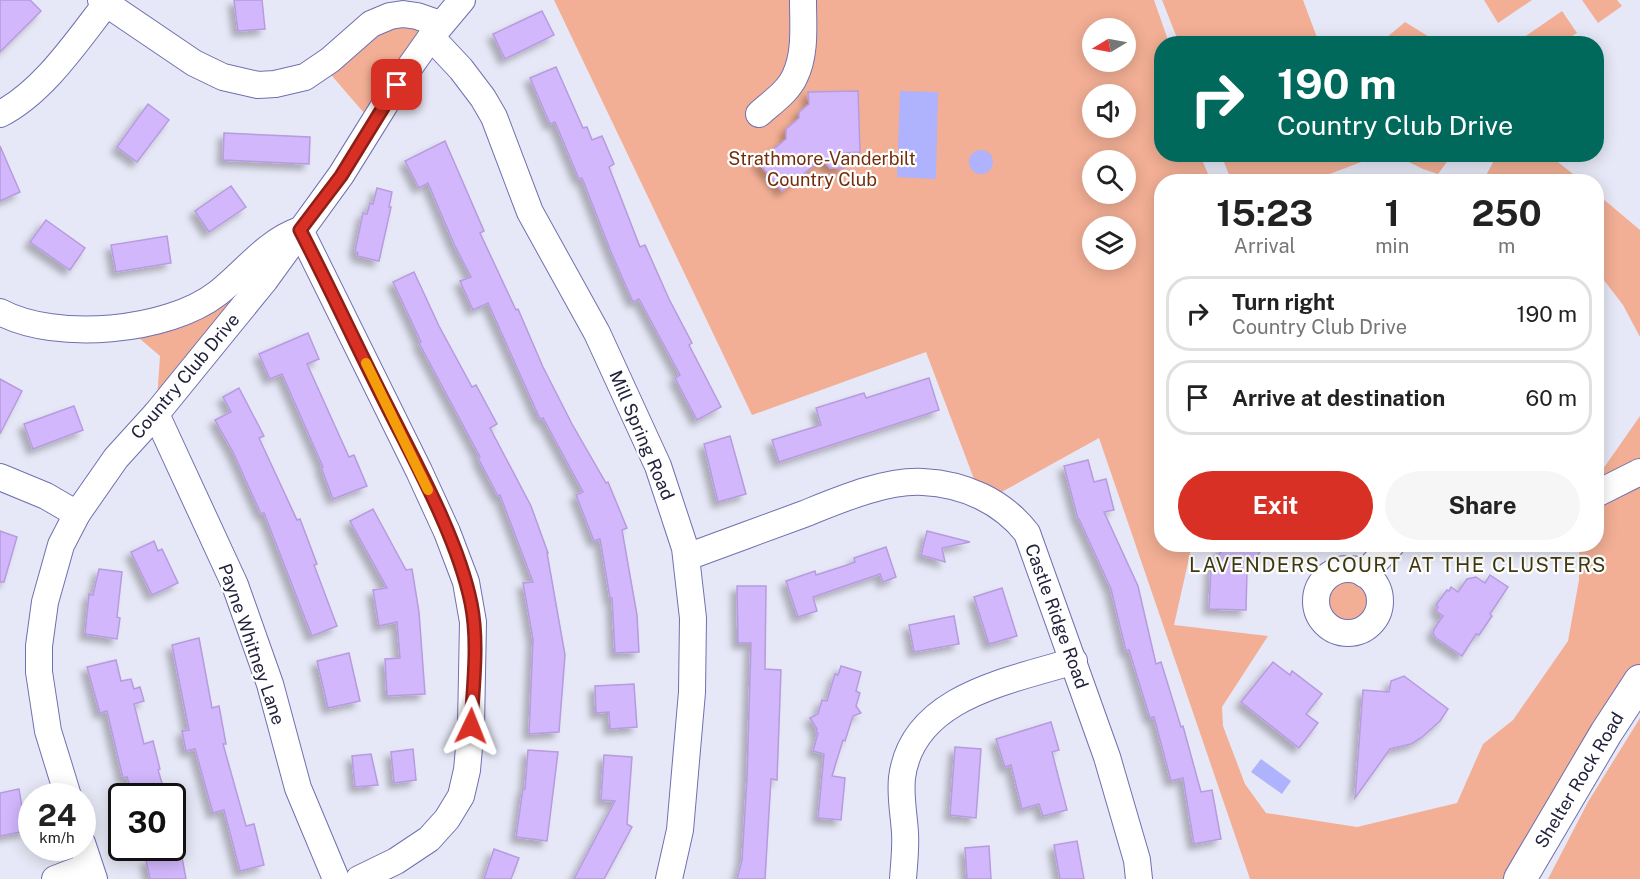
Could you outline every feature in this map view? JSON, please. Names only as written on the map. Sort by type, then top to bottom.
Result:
[{"type":"main road","name":"Shelter Rock Road","points":[[1520,879],[1606,733],[1640,681]]},
{"type":"street","name":"Country Club Drive","points":[[64,783],[48,731],[39,672],[39,646],[45,602],[61,545],[77,514],[116,459],[156,414],[265,280],[341,176],[397,85],[436,30],[462,0]]},
{"type":"street","points":[[759,114],[783,93],[795,77],[802,53],[803,0]]},
{"type":"street","name":"Mill Spring Road","points":[[105,1],[194,63],[223,77],[258,85],[305,77],[330,60],[371,24],[390,16],[403,14],[417,16],[436,30],[448,54],[472,83],[494,117],[530,212],[597,333],[658,466],[687,557],[693,618],[692,692],[680,830],[669,879]]},
{"type":"street","points":[[0,114],[28,96],[43,82],[105,1]]},
{"type":"street","points":[[0,312],[23,323],[49,328],[81,330],[126,327],[158,321],[191,309],[217,294],[270,245],[285,235],[300,230],[447,532],[466,582],[473,622],[471,726],[467,770],[461,796],[447,819],[429,839],[396,861],[359,879]]},
{"type":"street","name":"Payne Whitney Lane","points":[[156,414],[235,585],[270,684],[298,788],[314,831],[336,879]]},
{"type":"street","points":[[1604,490],[1640,471]]},
{"type":"street","points":[[0,477],[46,496],[77,514]]},
{"type":"street","name":"Castle Ridge Road","points":[[687,557],[832,503],[888,486],[923,482],[963,488],[999,505],[1014,517],[1027,533],[1107,757],[1137,860],[1139,879]]},
{"type":"street","points":[[1364,574],[1385,552]]},
{"type":"street","points":[[903,879],[905,835],[901,794],[902,775],[913,744],[925,725],[952,704],[978,691],[1074,661]]},
{"type":"street","points":[[55,879],[88,862]]},
{"type":"green space","name":"Strathmore-Vanderbilt Country Club","points":[[554,0],[1154,0],[1167,36],[1154,36],[1154,162],[1203,162],[1208,174],[1154,174],[1154,552],[1190,552],[1174,625],[1268,636],[1222,707],[1223,726],[1245,784],[1266,813],[1357,827],[1457,803],[1483,744],[1513,720],[1568,641],[1579,580],[1579,552],[1604,552],[1604,468],[1640,416],[1640,681],[1520,879],[1250,879],[1099,438],[989,499],[980,495],[926,352],[752,415]]},
{"type":"green space","points":[[1162,0],[1303,0],[1316,36],[1176,36]]},
{"type":"green space","points":[[1484,0],[1532,0],[1498,23]]},
{"type":"green space","points":[[1582,0],[1617,0],[1622,6],[1598,23]]},
{"type":"green space","points":[[1562,11],[1577,33],[1572,36],[1526,36]]},
{"type":"green space","points":[[1405,22],[1428,36],[1388,36]]},
{"type":"green space","points":[[436,25],[371,121],[326,69],[373,28]]},
{"type":"green space","points":[[1224,162],[1361,162],[1330,174],[1229,174]]},
{"type":"green space","points":[[1409,162],[1447,162],[1438,174]]},
{"type":"green space","points":[[1493,162],[1558,162],[1573,174],[1487,174]]},
{"type":"green space","points":[[1604,200],[1640,230],[1640,337],[1623,305],[1604,280]]},
{"type":"green space","points":[[285,235],[156,414],[160,356],[126,327],[158,321]]},
{"type":"green space","points":[[1348,570],[1366,575],[1371,579],[1375,584],[1380,602],[1375,620],[1371,625],[1366,629],[1348,634],[1330,629],[1325,625],[1321,620],[1316,602],[1321,584],[1325,579],[1330,575]]},
{"type":"green space","points":[[1640,718],[1640,879],[1548,879],[1588,802]]},
{"type":"water","points":[[900,91],[938,92],[936,179],[897,177]]},
{"type":"water","points":[[981,150],[989,154],[993,162],[989,170],[981,174],[973,170],[969,162],[973,154]]},
{"type":"water","points":[[1261,759],[1291,781],[1282,794],[1251,772]]},
{"type":"building","points":[[0,0],[30,0],[41,11],[0,52]]},
{"type":"building","points":[[234,0],[262,0],[265,29],[238,31]]},
{"type":"building","points":[[542,11],[554,35],[505,59],[493,34]]},
{"type":"building","points":[[556,67],[583,128],[587,127],[592,140],[602,136],[614,164],[609,167],[640,247],[645,245],[692,343],[689,345],[721,407],[697,420],[675,378],[680,375],[639,299],[633,302],[582,178],[579,179],[555,122],[550,124],[530,78]]},
{"type":"building","points":[[858,91],[860,152],[844,153],[844,168],[830,168],[822,159],[782,191],[758,162],[786,139],[786,129],[799,118],[799,112],[809,104],[808,92]]},
{"type":"building","points":[[148,104],[169,120],[137,162],[117,147]]},
{"type":"building","points":[[224,133],[310,137],[309,164],[223,160]]},
{"type":"building","points":[[445,141],[484,231],[480,233],[516,310],[518,309],[543,367],[572,424],[606,483],[608,482],[627,528],[622,530],[637,615],[639,652],[615,653],[612,598],[610,598],[600,539],[594,541],[576,495],[583,492],[543,418],[540,419],[488,303],[473,310],[460,281],[471,277],[428,183],[419,188],[405,161]]},
{"type":"building","points":[[0,146],[20,192],[0,201]]},
{"type":"building","points":[[231,186],[246,207],[209,232],[195,211]]},
{"type":"building","points":[[377,188],[392,192],[379,261],[357,256],[358,253],[355,251],[363,213],[367,214],[370,203],[373,204]]},
{"type":"building","points":[[46,220],[85,248],[70,270],[30,242]]},
{"type":"building","points":[[167,236],[171,263],[116,272],[111,245]]},
{"type":"building","points":[[414,272],[439,326],[472,387],[476,385],[497,424],[490,428],[531,506],[548,553],[565,655],[559,732],[529,734],[533,639],[523,583],[533,582],[500,495],[498,496],[478,458],[480,457],[419,343],[421,342],[393,282]]},
{"type":"building","points":[[308,333],[319,359],[307,364],[349,457],[354,455],[367,486],[333,499],[321,467],[323,467],[282,374],[270,379],[259,354]]},
{"type":"building","points":[[929,378],[939,410],[779,462],[772,440],[821,425],[816,408],[864,393],[866,398]]},
{"type":"building","points":[[0,379],[22,391],[0,434]]},
{"type":"building","points":[[239,388],[264,436],[259,438],[297,520],[300,519],[317,564],[314,565],[337,626],[312,636],[264,513],[261,514],[233,452],[215,420],[231,412],[223,397]]},
{"type":"building","points":[[74,406],[83,430],[33,449],[24,424]]},
{"type":"building","points":[[730,436],[746,494],[718,502],[704,444]]},
{"type":"building","points":[[1088,460],[1094,482],[1106,479],[1114,510],[1104,512],[1138,586],[1156,664],[1161,662],[1181,727],[1183,726],[1201,792],[1212,790],[1221,839],[1194,844],[1183,778],[1171,781],[1154,717],[1150,718],[1129,650],[1126,651],[1111,589],[1078,519],[1064,466]]},
{"type":"building","points":[[373,509],[406,570],[412,569],[419,612],[425,694],[387,696],[385,659],[400,658],[397,622],[379,626],[373,590],[387,588],[350,521]]},
{"type":"building","points":[[0,531],[17,537],[4,582],[0,582]]},
{"type":"building","points":[[927,531],[970,542],[942,548],[945,562],[921,555]]},
{"type":"building","points":[[154,541],[158,551],[162,549],[178,583],[152,595],[131,552]]},
{"type":"building","points":[[886,547],[896,577],[883,582],[880,574],[813,597],[817,611],[798,617],[786,581],[815,571],[816,575],[847,565],[855,562],[854,558]]},
{"type":"building","points":[[1221,552],[1260,552],[1247,571],[1246,610],[1209,609],[1211,567]]},
{"type":"building","points":[[99,569],[122,572],[117,639],[85,634],[89,594],[93,595]]},
{"type":"building","points":[[1490,575],[1508,587],[1490,614],[1492,616],[1479,635],[1476,634],[1462,656],[1433,634],[1443,616],[1436,611],[1438,607],[1436,605],[1451,587],[1458,592],[1467,579],[1476,577],[1485,583]]},
{"type":"building","points":[[737,586],[766,586],[765,669],[781,670],[777,780],[771,779],[765,879],[737,879],[742,860],[747,778],[751,643],[738,643]]},
{"type":"building","points":[[1002,588],[1017,636],[989,644],[974,597]]},
{"type":"building","points":[[954,616],[959,644],[914,652],[909,625]]},
{"type":"building","points":[[199,638],[212,708],[219,706],[226,744],[223,744],[246,826],[254,824],[264,865],[240,871],[224,810],[213,813],[195,749],[186,751],[182,731],[189,730],[172,645]]},
{"type":"building","points":[[349,653],[360,701],[328,708],[317,661]]},
{"type":"building","points":[[116,660],[121,681],[131,679],[134,689],[140,687],[144,701],[134,704],[144,744],[153,741],[162,783],[129,783],[127,777],[123,778],[107,711],[100,713],[87,667]]},
{"type":"building","points":[[1273,662],[1290,675],[1292,671],[1322,694],[1306,714],[1318,723],[1299,748],[1241,702]]},
{"type":"building","points":[[841,666],[861,672],[856,691],[860,693],[856,706],[861,713],[853,716],[832,776],[845,778],[841,820],[818,818],[824,754],[813,751],[818,733],[810,718],[818,714],[822,700],[827,701],[835,674],[838,675]]},
{"type":"building","points":[[1404,676],[1448,709],[1440,721],[1421,738],[1411,744],[1390,749],[1355,798],[1363,690],[1389,692],[1391,681]]},
{"type":"building","points":[[634,684],[637,727],[610,729],[609,712],[596,713],[595,686]]},
{"type":"building","points":[[1051,722],[1059,750],[1052,752],[1067,810],[1043,816],[1039,804],[1022,809],[1011,765],[1005,767],[996,739]]},
{"type":"building","points":[[955,747],[981,749],[976,818],[950,815]]},
{"type":"building","points":[[413,749],[416,780],[394,783],[391,752]]},
{"type":"building","points":[[528,750],[558,752],[547,841],[516,837],[523,789],[525,789]]},
{"type":"building","points":[[371,754],[378,785],[355,787],[352,756]]},
{"type":"building","points":[[604,755],[632,757],[627,824],[632,827],[604,879],[574,879],[615,801],[601,800]]},
{"type":"building","points":[[18,789],[18,833],[0,836],[0,793]]},
{"type":"building","points":[[1077,841],[1084,879],[1060,879],[1054,845]]},
{"type":"building","points":[[989,846],[991,879],[967,879],[965,848]]},
{"type":"building","points":[[494,849],[519,858],[511,879],[484,879]]},
{"type":"building","points":[[146,861],[183,861],[186,879],[150,879]]},
{"type":"slow traffic","points":[[366,363],[428,490]]},
{"type":"district","name":"LAVENDERS COURT AT THE CLUSTERS","points":[[1398,565]]},
{"type":"route","points":[[397,85],[341,176],[300,230],[419,471],[447,532],[466,582],[471,603],[474,638],[471,726]]}]
